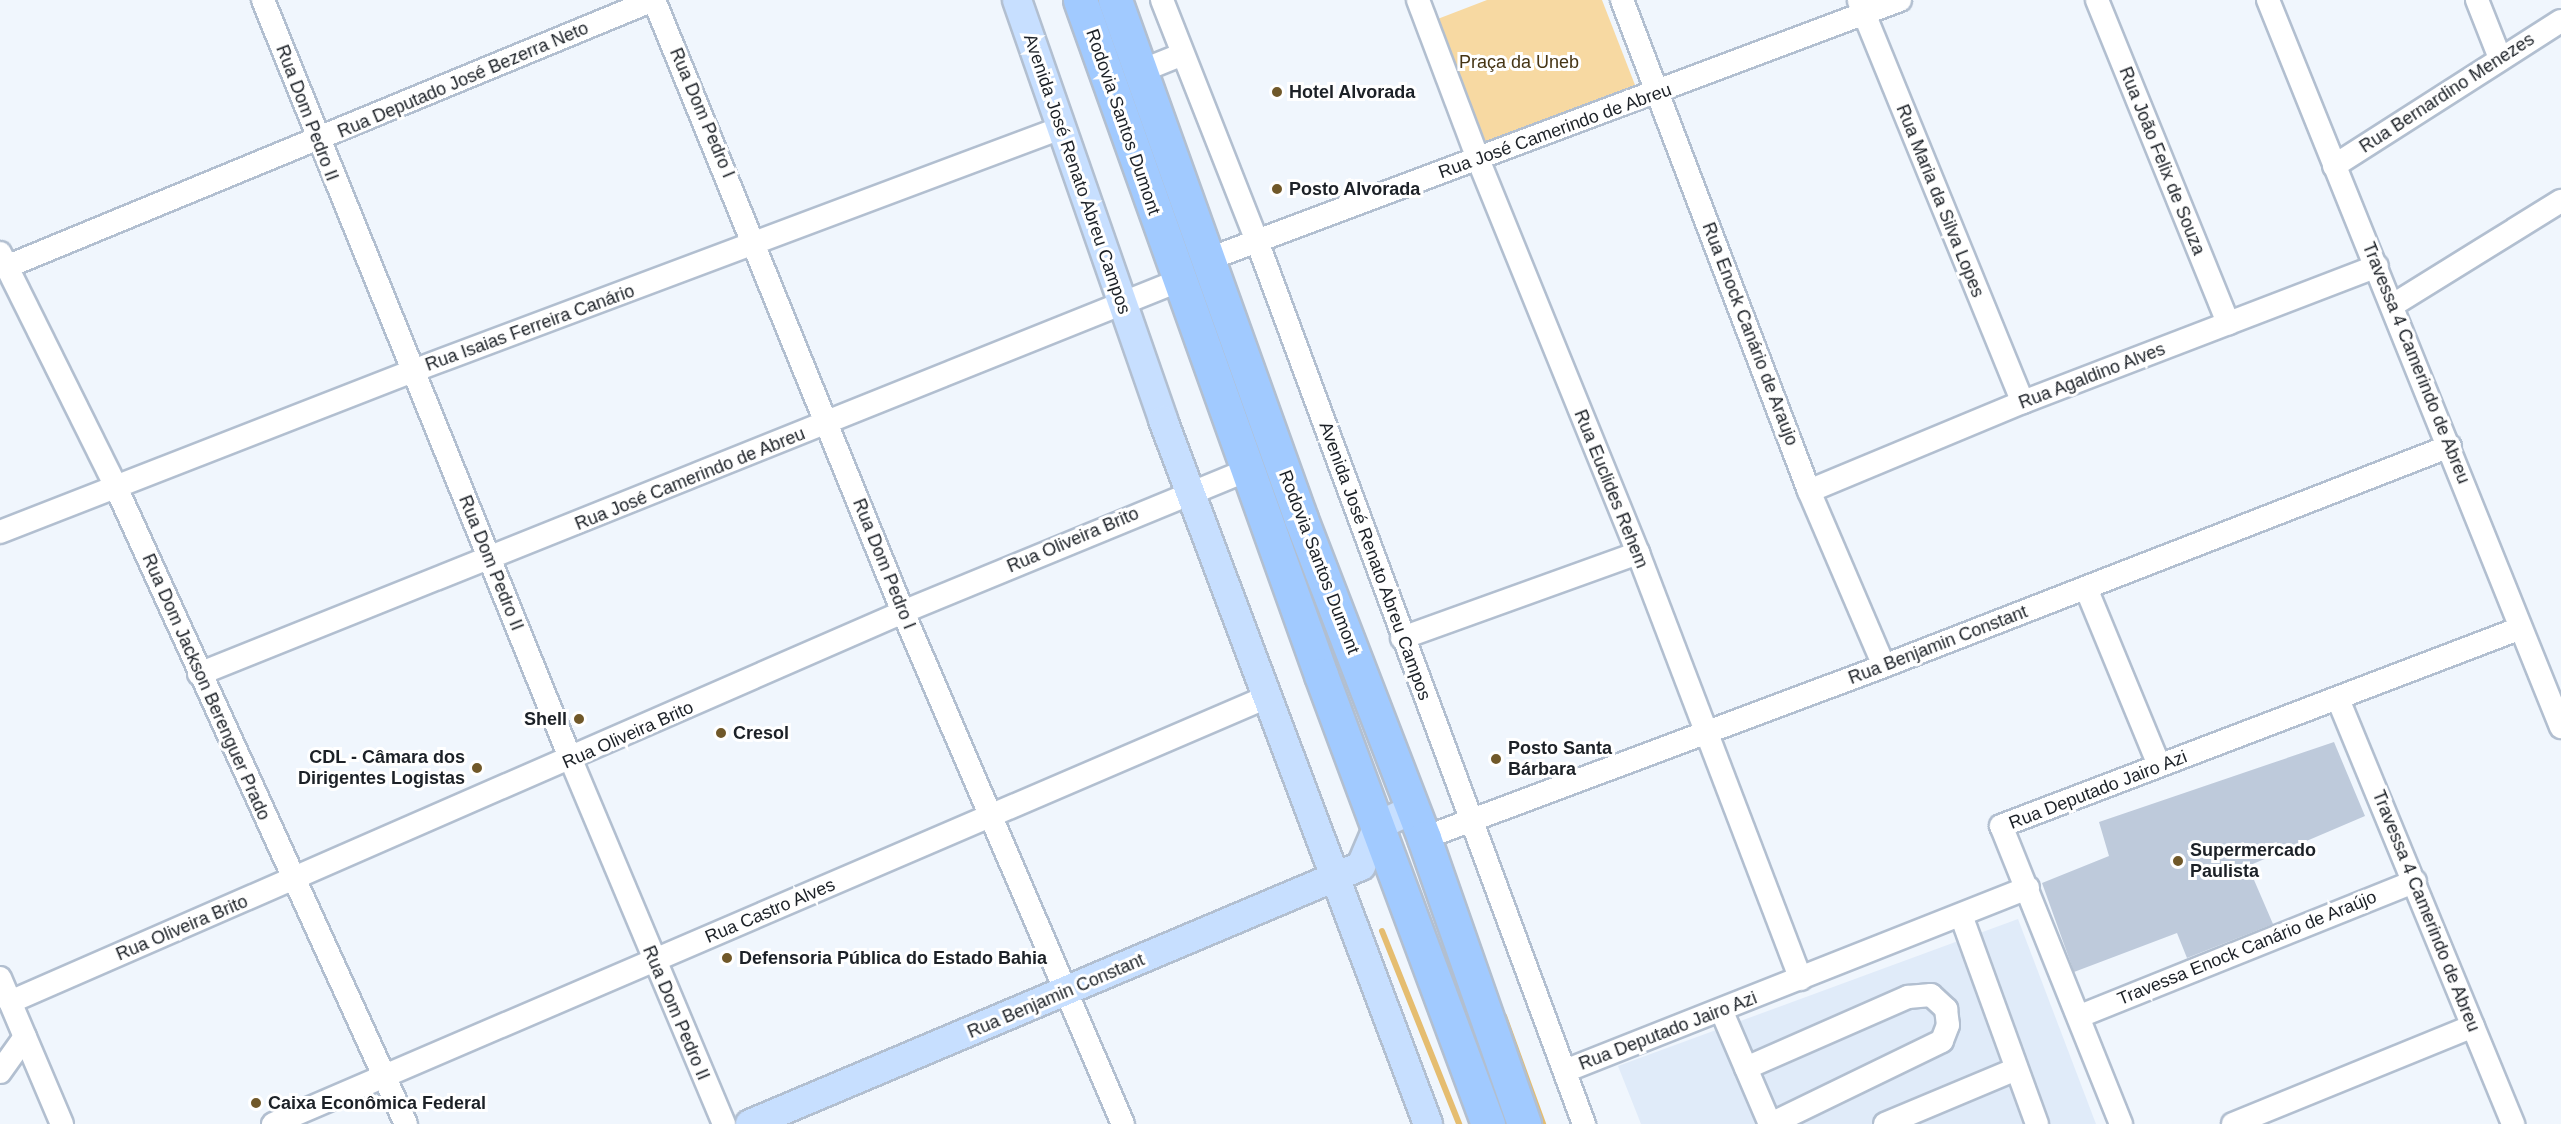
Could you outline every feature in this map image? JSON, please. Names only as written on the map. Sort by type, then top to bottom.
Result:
[{"type":"highway","name":"Rodovia Santos Dumont","points":[[1080,0],[1178,281],[1488,1124]]},
{"type":"highway","name":"Rodovia Santos Dumont","points":[[1115,0],[1301,519],[1419,824],[1524,1124]]},
{"type":"main road","name":"Avenida José Renato Abreu Campos","points":[[1017,0],[1122,303],[1267,697],[1349,872],[1428,1124]]},
{"type":"main road","name":"Rua Benjamin Constant","points":[[1378,826],[1419,824]]},
{"type":"main road","points":[[1378,826],[1349,872],[1400,882],[1435,870]]},
{"type":"main road","name":"Rua Benjamin Constant","points":[[750,1124],[1349,872]]},
{"type":"street","name":"Rua Dom Pedro II","points":[[263,0],[317,141],[654,961],[724,1124]]},
{"type":"street","name":"Rua Deputado José Bezerra Neto","points":[[3,260],[317,141],[653,0]]},
{"type":"street","name":"Rua Dom Pedro I","points":[[653,0],[756,244],[903,612],[1123,1124]]},
{"type":"street","name":"Avenida José Renato Abreu Campos","points":[[1162,0],[1257,241],[1402,638],[1584,1124]]},
{"type":"street","name":"Rua Euclides Rehem","points":[[1418,0],[1478,159],[1638,553],[1801,979]]},
{"type":"street","name":"Rua Enock Canário de Araujo","points":[[1622,0],[1809,491],[1884,666]]},
{"type":"street","name":"Rua José Camerindo de Abreu","points":[[1209,259],[1658,93],[1861,7],[1900,0]]},
{"type":"street","name":"Rua João Felix de Souza","points":[[2097,0],[2228,323]]},
{"type":"street","name":"Travessa 4 Camerindo de Abreu","points":[[2268,0],[2450,446],[2561,727]]},
{"type":"street","points":[[2477,0],[2500,58]]},
{"type":"street","name":"Rua Maria da Silva Lopes","points":[[1861,7],[2023,402]]},
{"type":"street","name":"Rua Bernardino Menezes","points":[[2334,166],[2561,21]]},
{"type":"street","points":[[1141,71],[1183,54]]},
{"type":"street","name":"Rua Isaias Ferreira Canário","points":[[0,532],[115,485],[413,371],[1061,128]]},
{"type":"street","points":[[2393,305],[2561,201]]},
{"type":"street","name":"Rua Dom Jackson Berenguer Prado","points":[[3,260],[115,485],[199,674],[406,1124]]},
{"type":"street","name":"Rua Agaldino Alves","points":[[1809,491],[2023,402],[2377,266]]},
{"type":"street","name":"Rua José Camerindo de Abreu","points":[[199,674],[829,424],[1178,281]]},
{"type":"street","name":"Rua Benjamin Constant","points":[[1419,824],[1472,820],[1884,666],[2450,446]]},
{"type":"street","name":"Rua Oliveira Brito","points":[[0,1031],[12,1007],[293,880],[571,760],[903,612],[1190,491],[1247,470]]},
{"type":"street","points":[[1402,638],[1638,553]]},
{"type":"street","points":[[2086,588],[2159,765]]},
{"type":"street","name":"Rua Deputado Jairo Azi","points":[[1565,1071],[1722,1012],[2028,888],[2001,826],[2521,628]]},
{"type":"street","name":"Rua Castro Alves","points":[[273,1124],[1267,697]]},
{"type":"street","name":"Travessa 4 Camerindo de Abreu","points":[[2338,699],[2415,881],[2513,1124]]},
{"type":"street","name":"Travessa Enock Canário de Araújo","points":[[2080,1016],[2415,881]]},
{"type":"street","points":[[2028,888],[2121,1124]]},
{"type":"street","points":[[1961,915],[2014,1070],[2037,1124]]},
{"type":"street","points":[[0,978],[62,1124]]},
{"type":"street","points":[[1722,1012],[1746,1068],[1770,1124],[1942,1041],[1948,1025],[1946,1009],[1931,995],[1908,997],[1746,1068]]},
{"type":"street","points":[[2232,1124],[2473,1026]]},
{"type":"street","points":[[0,1072],[25,1037]]},
{"type":"street","points":[[1885,1124],[2014,1070]]},
{"type":"shaded area","points":[[2018,919],[2096,1124],[1641,1124],[1618,1066]]},
{"type":"green space","name":"Praça da Uneb","points":[[1487,0],[1602,0],[1635,85],[1482,143],[1435,20]]},
{"type":"building","name":"Supermercado Paulista","points":[[2334,742],[2365,816],[2248,866],[2273,924],[2187,958],[2177,933],[2074,972],[2042,883],[2109,856],[2099,822]]},
{"type":"waterway","points":[[1382,931],[1459,1124]]},
{"type":"waterway","points":[[1504,1016],[1543,1124]]},
{"type":"place","name":"Hotel Alvorada","points":[[1277,92]]},
{"type":"place","name":"Posto Alvorada","points":[[1277,189]]},
{"type":"place","name":"Shell","points":[[579,719]]},
{"type":"place","name":"Cresol","points":[[721,733]]},
{"type":"place","name":"Posto Santa Bárbara","points":[[1496,759]]},
{"type":"place","name":"CDL - Câmara dos Dirigentes Logistas","points":[[477,768]]},
{"type":"place","name":"Supermercado Paulista","points":[[2178,861]]},
{"type":"place","name":"Defensoria Pública do Estado Bahia","points":[[727,958]]},
{"type":"place","name":"Caixa Econômica Federal","points":[[256,1103]]}]
